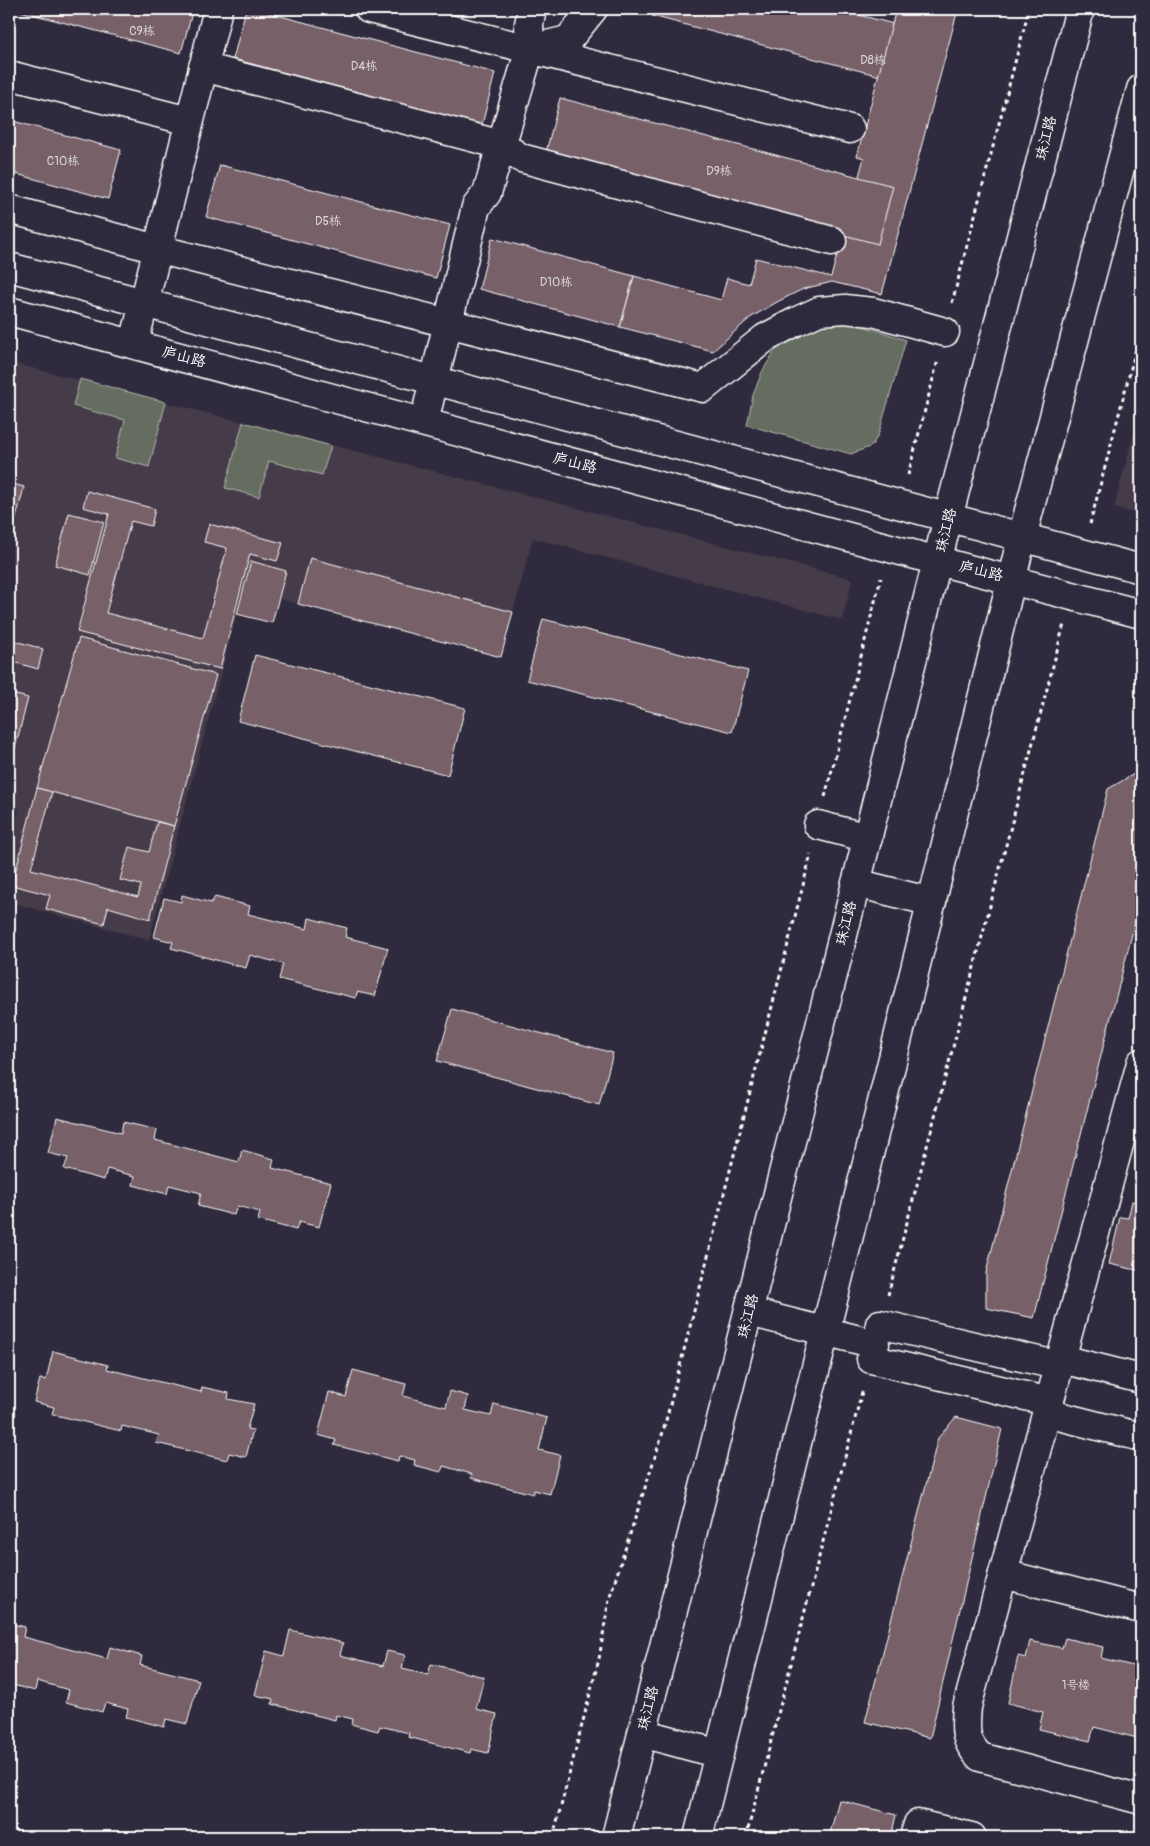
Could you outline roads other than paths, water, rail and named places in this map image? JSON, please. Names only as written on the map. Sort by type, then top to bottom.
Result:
[{"type":"street","points":[[134,343],[218,9]]},
{"type":"street","points":[[369,9],[850,129]]},
{"type":"street","points":[[424,422],[476,208],[487,192],[530,49],[529,24],[532,9]]},
{"type":"street","points":[[530,49],[568,40],[593,9]]},
{"type":"street","name":"珠江路","points":[[616,1837],[948,518],[1080,9]]},
{"type":"street","points":[[203,67],[502,145],[521,158],[832,241]]},
{"type":"street","points":[[9,75],[190,121]]},
{"type":"street","points":[[698,1837],[1022,537],[1141,89]]},
{"type":"street","points":[[9,209],[157,249],[703,388],[765,338],[819,311],[845,309],[873,312],[945,332]]},
{"type":"street","points":[[9,267],[434,378],[1141,569]]},
{"type":"street","name":"庐山路","points":[[9,311],[1141,614]]},
{"type":"street","points":[[818,825],[868,838]]},
{"type":"street","points":[[856,883],[932,902]]},
{"type":"street","points":[[1141,1063],[1131,1141],[1061,1362],[967,1707],[965,1727],[970,1747],[980,1757],[1141,1800]]},
{"type":"street","points":[[749,1312],[875,1342],[1061,1362],[1141,1379]]},
{"type":"street","points":[[875,1342],[1049,1407],[1141,1438]]},
{"type":"street","points":[[1003,1574],[1141,1609]]},
{"type":"street","points":[[642,1733],[719,1754]]},
{"type":"street","points":[[914,1837],[918,1824],[972,1837]]}]
